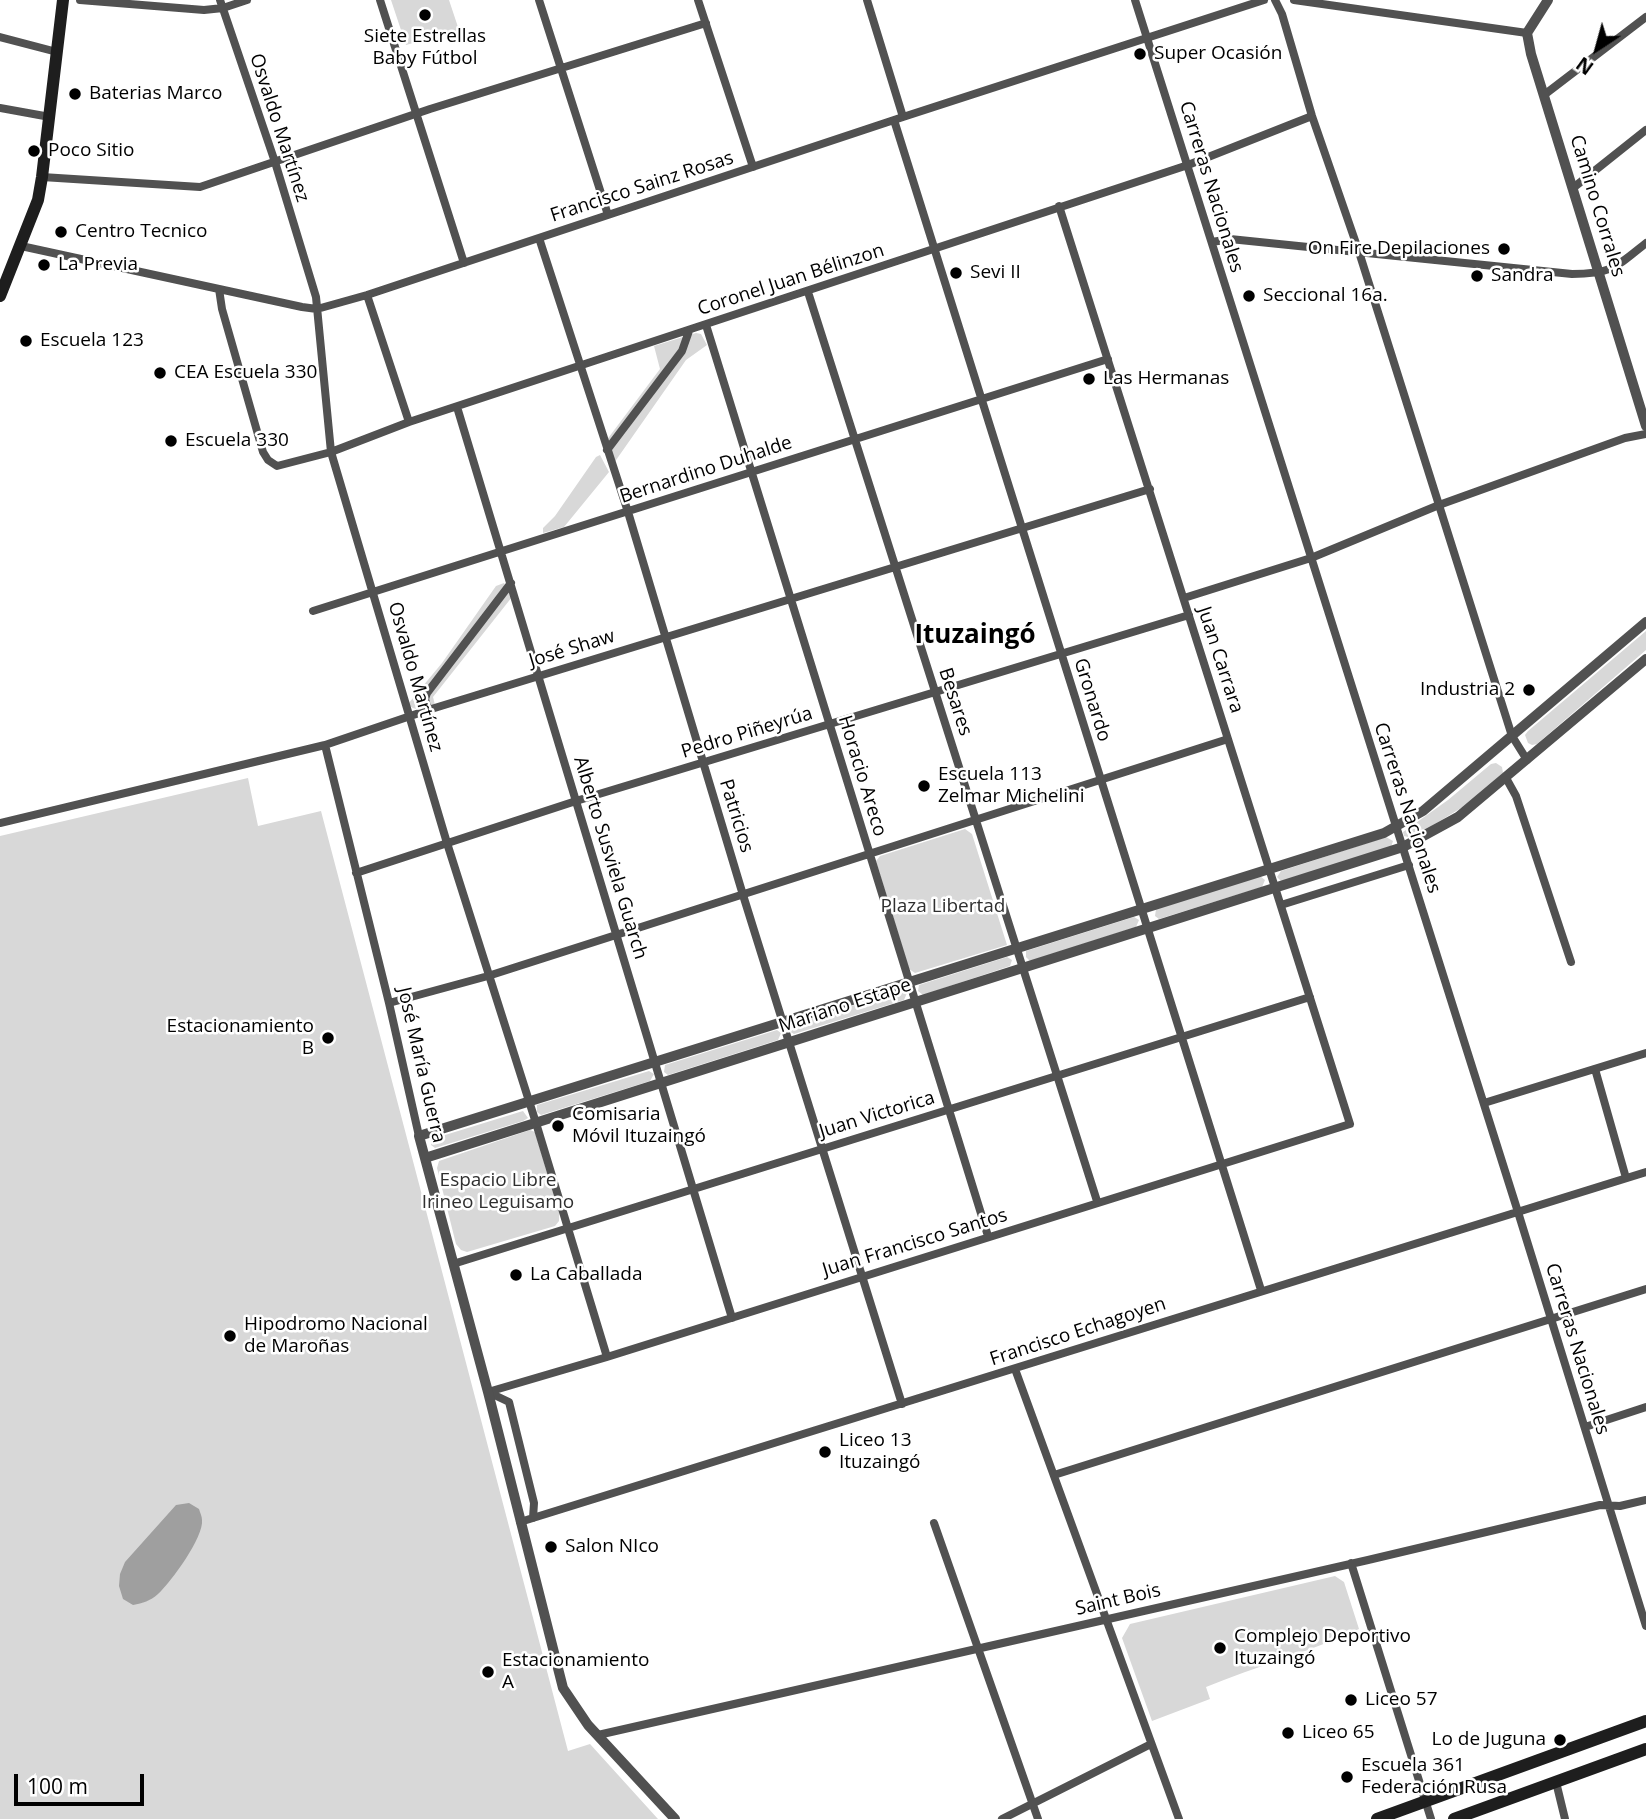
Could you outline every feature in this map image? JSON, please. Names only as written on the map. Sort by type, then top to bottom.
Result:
[{"type":"main road","points":[[0,296],[38,201],[63,0]]},
{"type":"main road","points":[[1377,1819],[1646,1721]]},
{"type":"main road","points":[[1607,1764],[1623,1750],[1646,1742]]},
{"type":"main road","points":[[1454,1819],[1646,1749]]},
{"type":"street","points":[[80,0],[204,10],[247,0]]},
{"type":"street","points":[[380,0],[464,262]]},
{"type":"street","points":[[539,0],[608,215]]},
{"type":"street","points":[[698,0],[753,167]]},
{"type":"street","name":"Gronardo","points":[[867,0],[936,249],[1261,1290]]},
{"type":"street","name":"Carreras Nacionales","points":[[1135,0],[1484,1103],[1549,1318],[1586,1427],[1646,1626]]},
{"type":"street","name":"Francisco Sainz Rosas","points":[[21,246],[317,309],[367,295],[1264,0]]},
{"type":"street","points":[[1275,0],[1359,252],[1512,736],[1527,760]]},
{"type":"street","points":[[1294,0],[1527,33],[1548,0]]},
{"type":"street","name":"Osvaldo Martínez","points":[[222,4],[275,162],[316,297],[331,452],[447,843],[607,1357]]},
{"type":"street","points":[[1544,94],[1646,17]]},
{"type":"street","points":[[43,177],[200,187],[416,114],[706,23]]},
{"type":"street","name":"Camino Corrales","points":[[1527,33],[1646,426]]},
{"type":"street","points":[[0,37],[57,52]]},
{"type":"street","points":[[0,108],[50,117]]},
{"type":"street","name":"Coronel Juan Bélinzon","points":[[219,289],[263,452],[268,460],[277,466],[331,452],[409,422],[1188,165],[1312,116]]},
{"type":"street","points":[[1573,188],[1646,130]]},
{"type":"street","name":"Juan Carrara","points":[[1059,206],[1350,1124]]},
{"type":"street","name":"Patricios","points":[[539,238],[628,512],[743,895],[902,1404]]},
{"type":"street","points":[[1212,242],[1230,239],[1572,274],[1599,274],[1615,267],[1646,243]]},
{"type":"street","name":"Besares","points":[[808,292],[1097,1201]]},
{"type":"street","points":[[367,295],[409,422]]},
{"type":"street","name":"Horacio Areco","points":[[706,325],[988,1236]]},
{"type":"street","points":[[607,450],[682,351],[689,331]]},
{"type":"street","name":"Bernardino Duhalde","points":[[313,611],[1108,359]]},
{"type":"street","name":"Alberto Susviela Guarch","points":[[457,407],[732,1318]]},
{"type":"street","points":[[1184,598],[1311,558],[1439,505],[1625,438],[1646,434]]},
{"type":"street","name":"José Shaw","points":[[0,823],[325,745],[428,710],[1150,489]]},
{"type":"street","points":[[428,710],[425,699],[427,693],[511,583]]},
{"type":"street","name":"Pedro Piñeyrúa","points":[[356,873],[576,801],[1189,615]]},
{"type":"street","name":"Mariano Estape","points":[[419,1136],[1384,833],[1423,811],[1646,622]]},
{"type":"street","name":"Mariano Estape","points":[[425,1158],[1403,847],[1458,817],[1646,659]]},
{"type":"street","points":[[389,1003],[488,976],[1228,739]]},
{"type":"street","name":"José María Guerra","points":[[325,745],[419,1136],[488,1391],[562,1688],[598,1735],[675,1819]]},
{"type":"street","points":[[1506,778],[1516,796],[1571,962]]},
{"type":"street","points":[[1281,905],[1409,865]]},
{"type":"street","name":"Juan Victorica","points":[[453,1264],[1310,997]]},
{"type":"street","points":[[1484,1103],[1646,1054]]},
{"type":"street","points":[[1595,1069],[1626,1178]]},
{"type":"street","name":"Juan Francisco Santos","points":[[488,1391],[607,1357],[1097,1201],[1350,1124]]},
{"type":"street","name":"Francisco Echagoyen","points":[[520,1522],[1646,1172]]},
{"type":"street","points":[[1054,1475],[1646,1289]]},
{"type":"street","points":[[1015,1369],[1179,1819]]},
{"type":"street","points":[[488,1391],[509,1402],[534,1503],[533,1518]]},
{"type":"street","points":[[1586,1427],[1646,1407]]},
{"type":"street","name":"Saint Bois","points":[[598,1735],[1600,1505],[1620,1506],[1646,1500]]},
{"type":"street","points":[[934,1523],[1038,1819]]},
{"type":"street","points":[[1351,1563],[1431,1819]]},
{"type":"street","points":[[1002,1819],[1151,1744]]},
{"type":"street","points":[[1556,1782],[1565,1819]]},
{"type":"green space","name":"Siete Estrellas Baby Fútbol","points":[[391,0],[449,0],[459,30],[406,45]]},
{"type":"green space","points":[[696,333],[701,334],[707,345],[686,360],[614,463],[606,441],[660,369],[654,346]]},
{"type":"green space","points":[[600,455],[609,472],[564,527],[543,533],[543,528]]},
{"type":"green space","points":[[504,583],[512,597],[433,697],[435,705],[420,709],[411,707],[408,704],[442,663],[496,586]]},
{"type":"green space","points":[[1646,631],[1646,650],[1537,744],[1528,743],[1525,735],[1528,731]]},
{"type":"green space","points":[[1496,763],[1502,767],[1503,773],[1466,805],[1412,838],[1404,836],[1403,832],[1448,800],[1491,764]]},
{"type":"green space","name":"Hipodromo Nacional de Maroñas","points":[[248,778],[258,826],[321,811],[568,1751],[590,1744],[658,1819],[0,1819],[0,836]]},
{"type":"green space","name":"Plaza Libertad","points":[[965,829],[972,834],[1007,945],[915,973],[909,969],[876,861],[880,856]]},
{"type":"green space","points":[[1386,837],[1393,841],[1391,847],[1281,881],[1277,877],[1281,871]]},
{"type":"green space","points":[[1260,876],[1265,880],[1262,887],[1159,919],[1155,916],[1156,909]]},
{"type":"green space","points":[[1134,917],[1139,920],[1136,927],[1030,961],[1026,957],[1026,951]]},
{"type":"green space","points":[[1007,957],[1012,960],[1010,966],[923,995],[918,991],[919,985]]},
{"type":"green space","points":[[903,990],[907,993],[904,1000],[794,1034],[789,1031],[790,1025]]},
{"type":"green space","points":[[777,1030],[781,1033],[778,1040],[668,1075],[664,1072],[665,1065]]},
{"type":"green space","points":[[649,1071],[654,1074],[650,1081],[541,1115],[537,1112],[537,1105]]},
{"type":"green space","points":[[523,1111],[528,1118],[523,1121],[435,1148],[431,1145],[432,1139]]},
{"type":"green space","name":"Espacio Libre Irineo Leguisamo","points":[[530,1130],[535,1132],[559,1221],[555,1226],[467,1252],[461,1250],[456,1244],[437,1168],[439,1161]]},
{"type":"green space","name":"Complejo Deportivo Ituzaingó","points":[[1335,1576],[1344,1582],[1359,1629],[1206,1687],[1210,1699],[1152,1721],[1122,1638],[1130,1624]]},
{"type":"shaded area","points":[[189,1503],[199,1509],[201,1528],[178,1570],[164,1588],[149,1600],[133,1605],[123,1599],[119,1586],[125,1562],[176,1505]]},
{"type":"place","name":"Siete Estrellas Baby Fútbol","points":[[425,15]]},
{"type":"place","name":"Super Ocasión","points":[[1140,54]]},
{"type":"place","name":"Baterias Marco","points":[[75,94]]},
{"type":"place","name":"Poco Sitio","points":[[34,151]]},
{"type":"place","name":"Centro Tecnico","points":[[61,232]]},
{"type":"place","name":"On Fire Depilaciones","points":[[1504,249]]},
{"type":"place","name":"La Previa","points":[[44,265]]},
{"type":"place","name":"Sevi II","points":[[956,273]]},
{"type":"place","name":"Sandra","points":[[1477,276]]},
{"type":"place","name":"Seccional 16a.","points":[[1249,296]]},
{"type":"place","name":"Escuela 123","points":[[26,341]]},
{"type":"place","name":"CEA Escuela 330","points":[[160,373]]},
{"type":"place","name":"Las Hermanas","points":[[1089,379]]},
{"type":"place","name":"Escuela 330","points":[[171,441]]},
{"type":"place","name":"Industria 2","points":[[1529,690]]},
{"type":"place","name":"Escuela 113 Zelmar Michelini","points":[[924,786]]},
{"type":"place","name":"Estacionamiento B","points":[[328,1038]]},
{"type":"place","name":"Comisaria Móvil Ituzaingó","points":[[558,1126]]},
{"type":"place","name":"La Caballada","points":[[516,1275]]},
{"type":"place","name":"Hipodromo Nacional de Maroñas","points":[[230,1336]]},
{"type":"place","name":"Liceo 13 Ituzaingó","points":[[825,1452]]},
{"type":"place","name":"Salon NIco","points":[[551,1547]]},
{"type":"place","name":"Complejo Deportivo Ituzaingó","points":[[1220,1648]]},
{"type":"place","name":"Estacionamiento A","points":[[488,1672]]},
{"type":"place","name":"Liceo 57","points":[[1351,1700]]},
{"type":"place","name":"Liceo 65","points":[[1288,1733]]},
{"type":"place","name":"Lo de Juguna","points":[[1560,1740]]},
{"type":"place","name":"Escuela 361 Federación Rusa","points":[[1347,1777]]},
{"type":"district","name":"Ituzaingó","points":[[975,636]]}]
